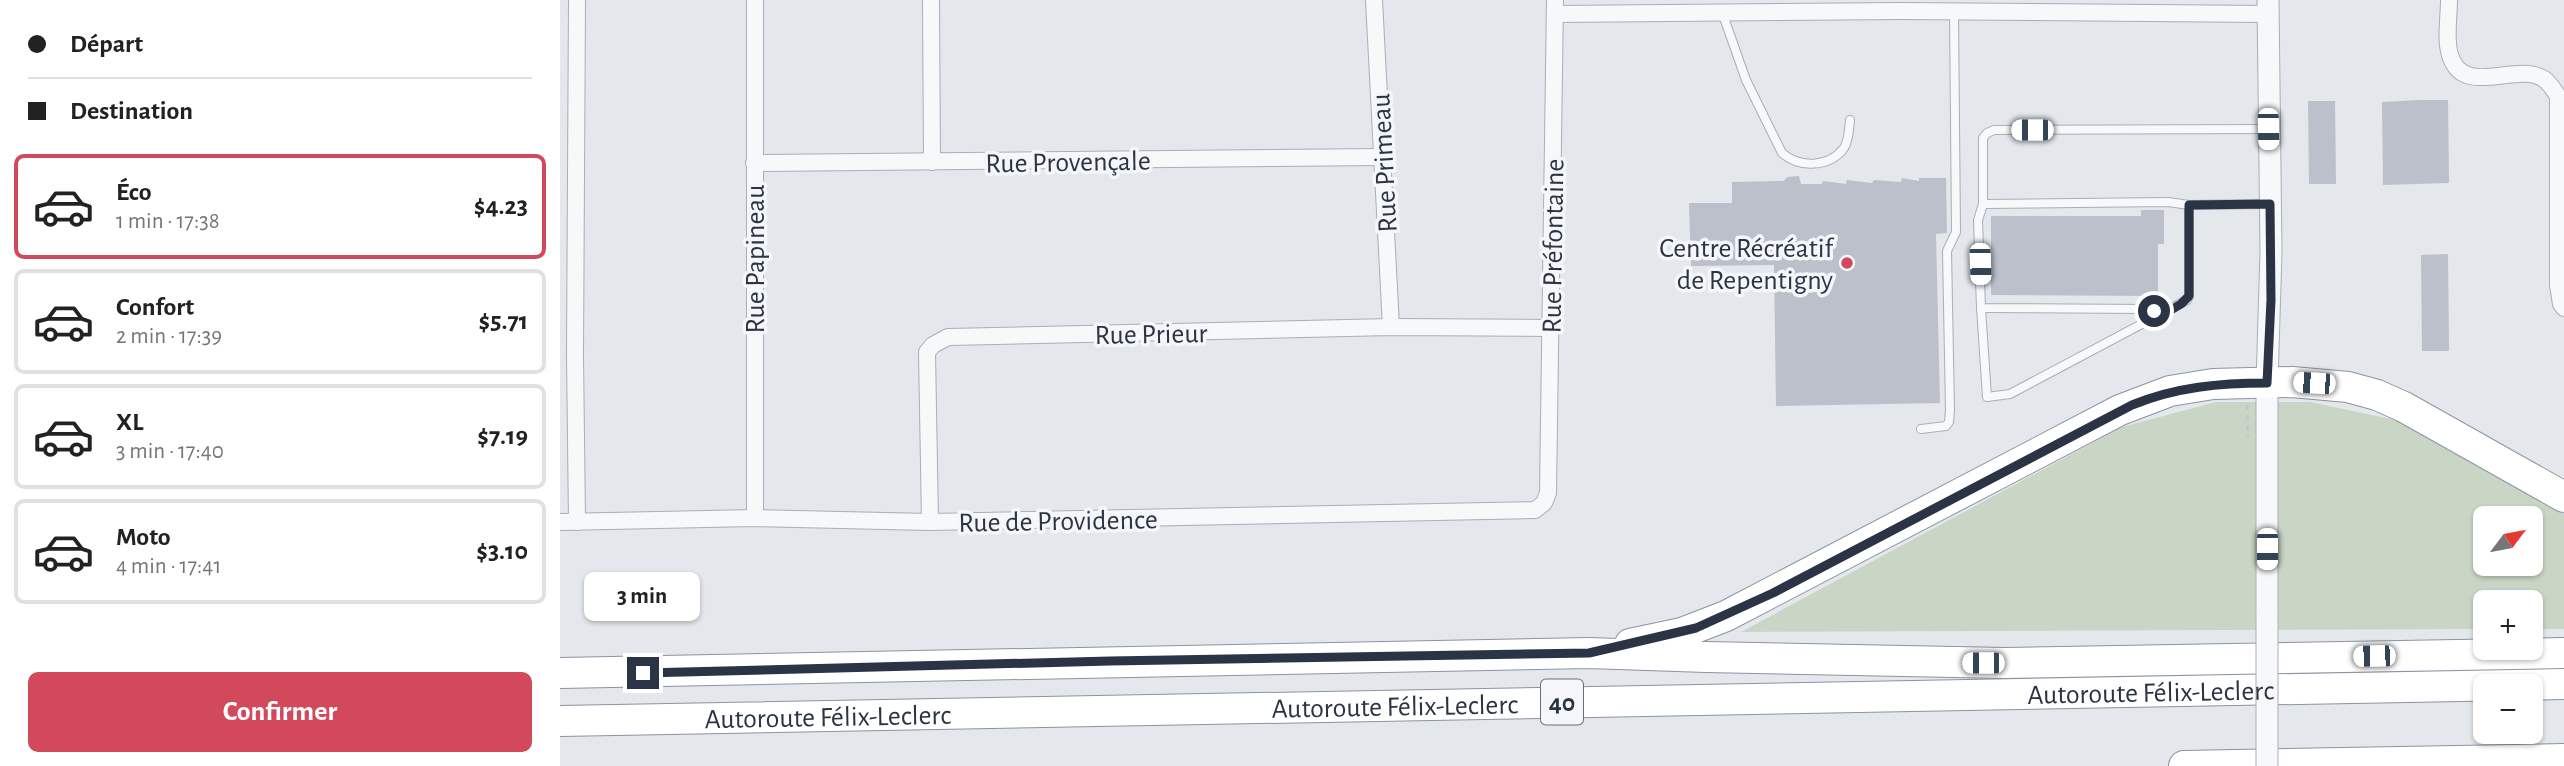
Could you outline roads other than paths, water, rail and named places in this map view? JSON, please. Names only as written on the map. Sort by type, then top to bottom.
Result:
[{"type":"highway","points":[[1589,653],[1682,633],[1726,616],[2145,400],[2196,386],[2267,383],[2334,385],[2377,395],[2420,415],[2564,497]]},
{"type":"highway","points":[[560,673],[1589,653],[2017,663],[2564,653]]},
{"type":"highway","points":[[560,680],[671,671]]},
{"type":"highway","name":"Autoroute Félix-Leclerc","points":[[560,721],[2564,684]]},
{"type":"highway","points":[[2184,766],[2564,759]]},
{"type":"street","points":[[578,0],[568,355],[578,522]]},
{"type":"street","name":"Rue Papineau","points":[[755,0],[755,517]]},
{"type":"street","points":[[931,0],[932,162]]},
{"type":"street","name":"Rue Primeau","points":[[1374,0],[1391,327]]},
{"type":"street","points":[[2449,0],[2449,55],[2457,69],[2479,78],[2534,75],[2543,79],[2558,96],[2558,285],[2564,308]]},
{"type":"street","points":[[1555,7],[1901,5],[1954,12],[2083,6],[2268,7],[2271,300],[2267,383],[2267,766]]},
{"type":"street","name":"Rue Préfontaine","points":[[1548,493],[1555,7]]},
{"type":"street","name":"Rue Provençale","points":[[754,163],[1383,157]]},
{"type":"street","name":"Rue Prieur","points":[[930,523],[927,352],[940,340],[948,337],[1391,327],[1551,328]]},
{"type":"street","name":"Rue de Providence","points":[[560,522],[755,517],[930,523],[1535,510],[1544,503],[1548,493]]},
{"type":"lane","points":[[1721,6],[1746,80],[1782,153],[1789,160],[1805,164],[1825,160],[1843,149],[1850,120]]},
{"type":"lane","points":[[1921,429],[1946,426],[1951,410],[1947,251],[1956,232],[1954,12]]},
{"type":"lane","points":[[2189,205],[2189,296],[2181,304],[2010,394],[1987,397],[1978,220],[1983,204],[1983,138],[1987,133],[1994,130],[2268,129]]},
{"type":"lane","points":[[1983,204],[2270,204]]},
{"type":"lane","points":[[1981,308],[2149,309],[2159,317]]},
{"type":"place","name":"Centre Récréatif de Repentigny","points":[[1847,263]]}]
